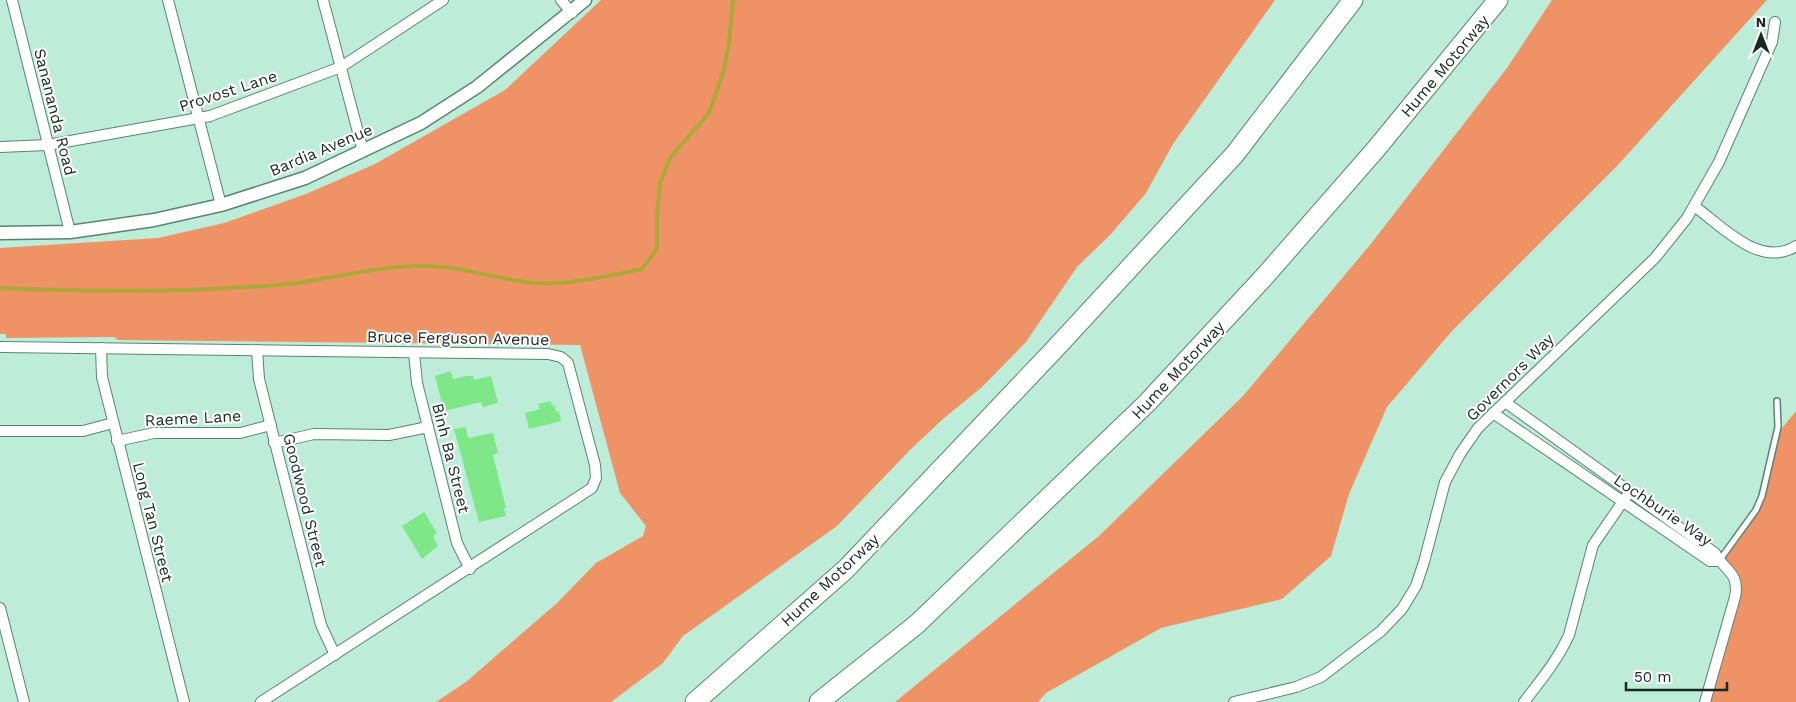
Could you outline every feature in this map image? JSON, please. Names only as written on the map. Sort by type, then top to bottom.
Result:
[{"type":"highway","name":"Hume Motorway","points":[[702,698],[846,569],[1052,352],[1235,154],[1353,0]]},
{"type":"highway","name":"Hume Motorway","points":[[819,702],[917,624],[1147,404],[1265,276],[1363,164],[1498,0]]},
{"type":"street","name":"Sanananda Road","points":[[12,0],[70,232]]},
{"type":"street","points":[[168,0],[221,205]]},
{"type":"street","points":[[323,0],[363,152]]},
{"type":"street","name":"Provost Lane","points":[[0,147],[48,145],[198,119],[341,66],[443,0]]},
{"type":"street","points":[[561,0],[572,13]]},
{"type":"street","name":"Bardia Avenue","points":[[0,233],[70,232],[154,220],[221,205],[305,178],[421,123],[477,88],[572,13],[585,0]]},
{"type":"street","name":"Governors Way","points":[[1234,702],[1296,687],[1321,677],[1381,631],[1402,609],[1416,586],[1445,482],[1460,454],[1478,428],[1655,258],[1694,206],[1719,162],[1737,124],[1772,42],[1775,22]]},
{"type":"street","points":[[1694,206],[1737,238],[1760,251],[1774,254],[1796,246]]},
{"type":"street","name":"Bruce Ferguson Avenue","points":[[0,346],[548,354],[561,357],[571,368],[595,465],[595,483],[589,491],[261,702]]},
{"type":"street","name":"Long Tan Street","points":[[101,348],[102,377],[117,441],[184,702]]},
{"type":"street","name":"Goodwood Street","points":[[257,350],[259,379],[321,625],[328,643],[336,655]]},
{"type":"street","name":"Binh Ba Street","points":[[414,352],[417,383],[457,543],[470,568]]},
{"type":"street","name":"Lochburie Way","points":[[1493,413],[1710,561],[1719,561],[1715,553],[1505,402]]},
{"type":"street","points":[[0,431],[83,431],[113,423]]},
{"type":"street","name":"Raeme Lane","points":[[117,441],[154,433],[240,433],[270,425]]},
{"type":"street","points":[[274,443],[314,434],[389,435],[428,427]]},
{"type":"street","points":[[1524,702],[1552,668],[1562,649],[1569,635],[1593,545],[1630,492]]},
{"type":"street","points":[[1705,702],[1737,586],[1733,574],[1719,561]]},
{"type":"street","points":[[0,608],[3,633],[24,702]]},
{"type":"lane","points":[[1719,561],[1756,510],[1762,496],[1778,427],[1777,401]]},
{"type":"shaded area","points":[[601,0],[1275,0],[1173,144],[1146,193],[1111,234],[1077,267],[1026,342],[982,387],[943,419],[910,450],[837,526],[683,636],[663,663],[611,702],[436,702],[466,682],[557,603],[596,563],[643,536],[646,526],[620,493],[580,345],[118,340],[114,337],[6,338],[6,334],[0,334],[0,248],[158,238],[224,223],[306,194],[375,164],[505,90]]},
{"type":"shaded area","points":[[1552,0],[1767,0],[1617,166],[1452,331],[1387,407],[1349,494],[1331,556],[1282,599],[1161,628],[1046,693],[1038,702],[895,702],[1099,536],[1243,396],[1370,245],[1507,68]]},
{"type":"shaded area","points":[[1796,411],[1796,702],[1705,702],[1738,587],[1720,564],[1753,515],[1766,486],[1779,432]]},
{"type":"building","points":[[451,371],[453,379],[473,376],[474,380],[491,376],[498,403],[483,407],[481,402],[444,411],[435,376]]},
{"type":"building","points":[[551,401],[552,406],[555,405],[556,412],[559,411],[561,421],[529,429],[525,413],[540,409],[538,404]]},
{"type":"building","points":[[466,427],[468,438],[493,433],[498,453],[493,455],[506,508],[504,508],[506,516],[479,522],[454,429]]},
{"type":"building","points":[[424,512],[437,533],[433,536],[438,546],[422,559],[402,526]]},
{"type":"waterway","points":[[0,288],[108,291],[215,289],[304,282],[408,266],[451,268],[526,282],[554,283],[584,280],[642,269],[657,249],[657,214],[660,183],[670,158],[709,113],[724,70],[729,43],[733,0]]}]
